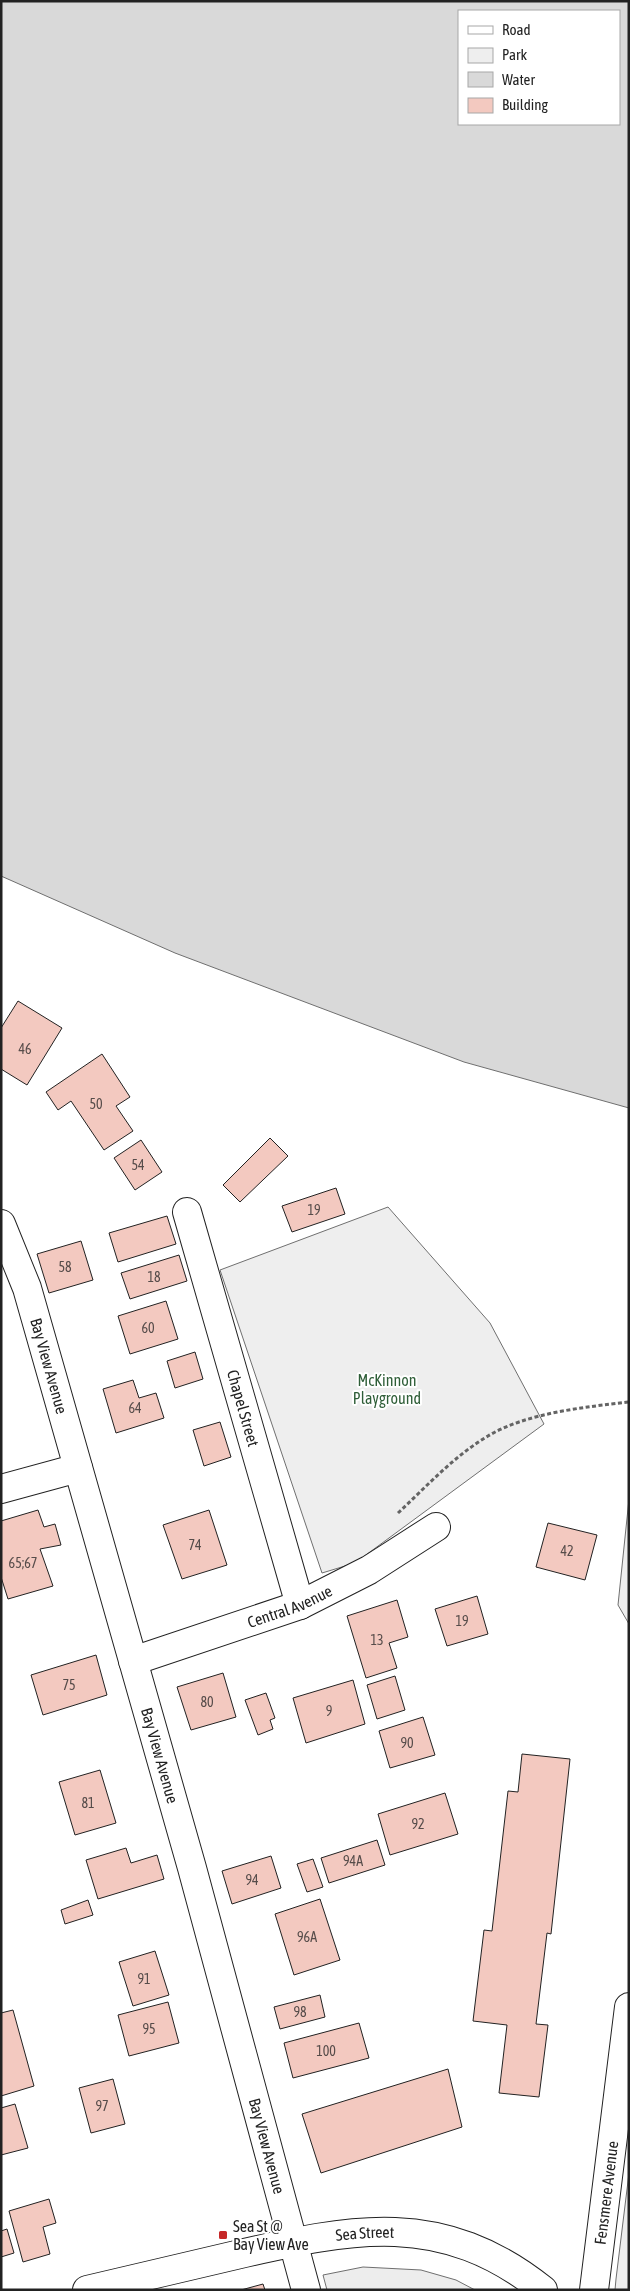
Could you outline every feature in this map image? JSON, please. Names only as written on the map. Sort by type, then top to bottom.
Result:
[{"type":"street","name":"Chapel Street","points":[[187,1212],[300,1605]]},
{"type":"street","name":"Bay View Avenue","points":[[1,1224],[27,1288],[133,1661],[306,2290]]},
{"type":"street","points":[[1,1489],[78,1468]]},
{"type":"street","name":"Central Avenue","points":[[133,1661],[300,1605],[369,1570],[436,1527]]},
{"type":"street","name":"Fensmere Avenue","points":[[594,2290],[629,2007]]},
{"type":"street","name":"Sea Street","points":[[87,2290],[294,2241],[382,2230],[434,2236],[468,2244],[500,2260],[543,2290]]},
{"type":"path","points":[[396,1514],[466,1451],[497,1431],[547,1415],[629,1402]]},
{"type":"green space","name":"McKinnon Playground","points":[[388,1207],[490,1323],[544,1424],[355,1563],[322,1573],[220,1270]]},
{"type":"green space","points":[[629,1499],[629,1624],[618,1605]]},
{"type":"green space","points":[[629,2173],[629,2290],[615,2290],[616,2279]]},
{"type":"shaded area","points":[[363,2267],[421,2270],[456,2280],[475,2290],[327,2290],[323,2275]]},
{"type":"water","points":[[1,1],[629,1],[629,1108],[464,1062],[175,953],[1,876]]},
{"type":"building","points":[[18,1001],[62,1028],[27,1085],[1,1069],[1,1028]]},
{"type":"building","points":[[102,1054],[130,1097],[116,1106],[133,1131],[104,1150],[71,1101],[58,1110],[46,1092]]},
{"type":"building","points":[[270,1138],[288,1156],[240,1202],[223,1185]]},
{"type":"building","points":[[141,1140],[162,1172],[135,1190],[114,1158]]},
{"type":"building","points":[[336,1188],[345,1214],[292,1232],[282,1206]]},
{"type":"building","points":[[167,1216],[176,1244],[118,1262],[109,1233]]},
{"type":"building","points":[[81,1241],[93,1280],[49,1293],[37,1254]]},
{"type":"building","points":[[179,1255],[187,1281],[130,1299],[121,1273]]},
{"type":"building","points":[[166,1301],[178,1339],[130,1354],[118,1316]]},
{"type":"building","points":[[195,1352],[203,1379],[175,1388],[167,1361]]},
{"type":"building","points":[[133,1380],[139,1398],[156,1393],[164,1418],[116,1433],[103,1389]]},
{"type":"building","points":[[220,1422],[231,1457],[204,1466],[193,1430]]},
{"type":"building","points":[[38,1510],[44,1527],[55,1524],[61,1545],[40,1549],[53,1586],[8,1599],[1,1577],[1,1521]]},
{"type":"building","points":[[209,1510],[227,1565],[182,1579],[163,1525]]},
{"type":"building","points":[[548,1523],[597,1535],[585,1580],[536,1567]]},
{"type":"building","points":[[477,1596],[488,1634],[447,1646],[435,1609]]},
{"type":"building","points":[[397,1600],[408,1637],[389,1643],[397,1668],[366,1678],[347,1616]]},
{"type":"building","points":[[96,1655],[107,1695],[43,1715],[31,1675]]},
{"type":"building","points":[[223,1673],[236,1717],[191,1730],[177,1687]]},
{"type":"building","points":[[395,1676],[405,1710],[377,1719],[367,1685]]},
{"type":"building","points":[[353,1680],[365,1724],[306,1743],[293,1698]]},
{"type":"building","points":[[266,1693],[275,1718],[270,1720],[273,1729],[258,1735],[245,1700]]},
{"type":"building","points":[[423,1717],[435,1755],[390,1768],[379,1731]]},
{"type":"building","points":[[522,1754],[570,1759],[551,1934],[547,1933],[536,2024],[548,2025],[539,2097],[499,2093],[507,2025],[473,2021],[484,1930],[492,1931],[508,1791],[518,1792]]},
{"type":"building","points":[[100,1770],[116,1823],[75,1835],[59,1782]]},
{"type":"building","points":[[445,1793],[458,1834],[390,1855],[378,1814]]},
{"type":"building","points":[[377,1840],[385,1865],[329,1883],[321,1858]]},
{"type":"building","points":[[126,1848],[131,1863],[157,1855],[164,1879],[98,1899],[86,1860]]},
{"type":"building","points":[[271,1856],[281,1888],[232,1904],[222,1871]]},
{"type":"building","points":[[313,1859],[323,1887],[307,1892],[297,1864]]},
{"type":"building","points":[[320,1899],[340,1960],[294,1975],[275,1914]]},
{"type":"building","points":[[88,1900],[93,1915],[65,1924],[61,1910]]},
{"type":"building","points":[[155,1951],[169,1995],[133,2006],[119,1962]]},
{"type":"building","points":[[320,1995],[325,2017],[280,2029],[274,2007]]},
{"type":"building","points":[[168,2002],[179,2043],[129,2056],[118,2015]]},
{"type":"building","points":[[13,2010],[34,2086],[1,2096],[1,2013]]},
{"type":"building","points":[[359,2023],[369,2058],[293,2078],[284,2043]]},
{"type":"building","points":[[448,2069],[462,2127],[321,2173],[302,2114]]},
{"type":"building","points":[[113,2079],[125,2124],[91,2133],[79,2088]]},
{"type":"building","points":[[15,2104],[28,2148],[1,2155],[1,2108]]},
{"type":"building","points":[[49,2199],[56,2223],[43,2227],[50,2254],[23,2262],[9,2211]]},
{"type":"building","points":[[7,2229],[14,2253],[1,2257],[1,2231]]},
{"type":"building","points":[[263,2284],[265,2290],[241,2290]]},
{"type":"place","name":"Sea St @ Bay View Ave","points":[[223,2235]]}]
